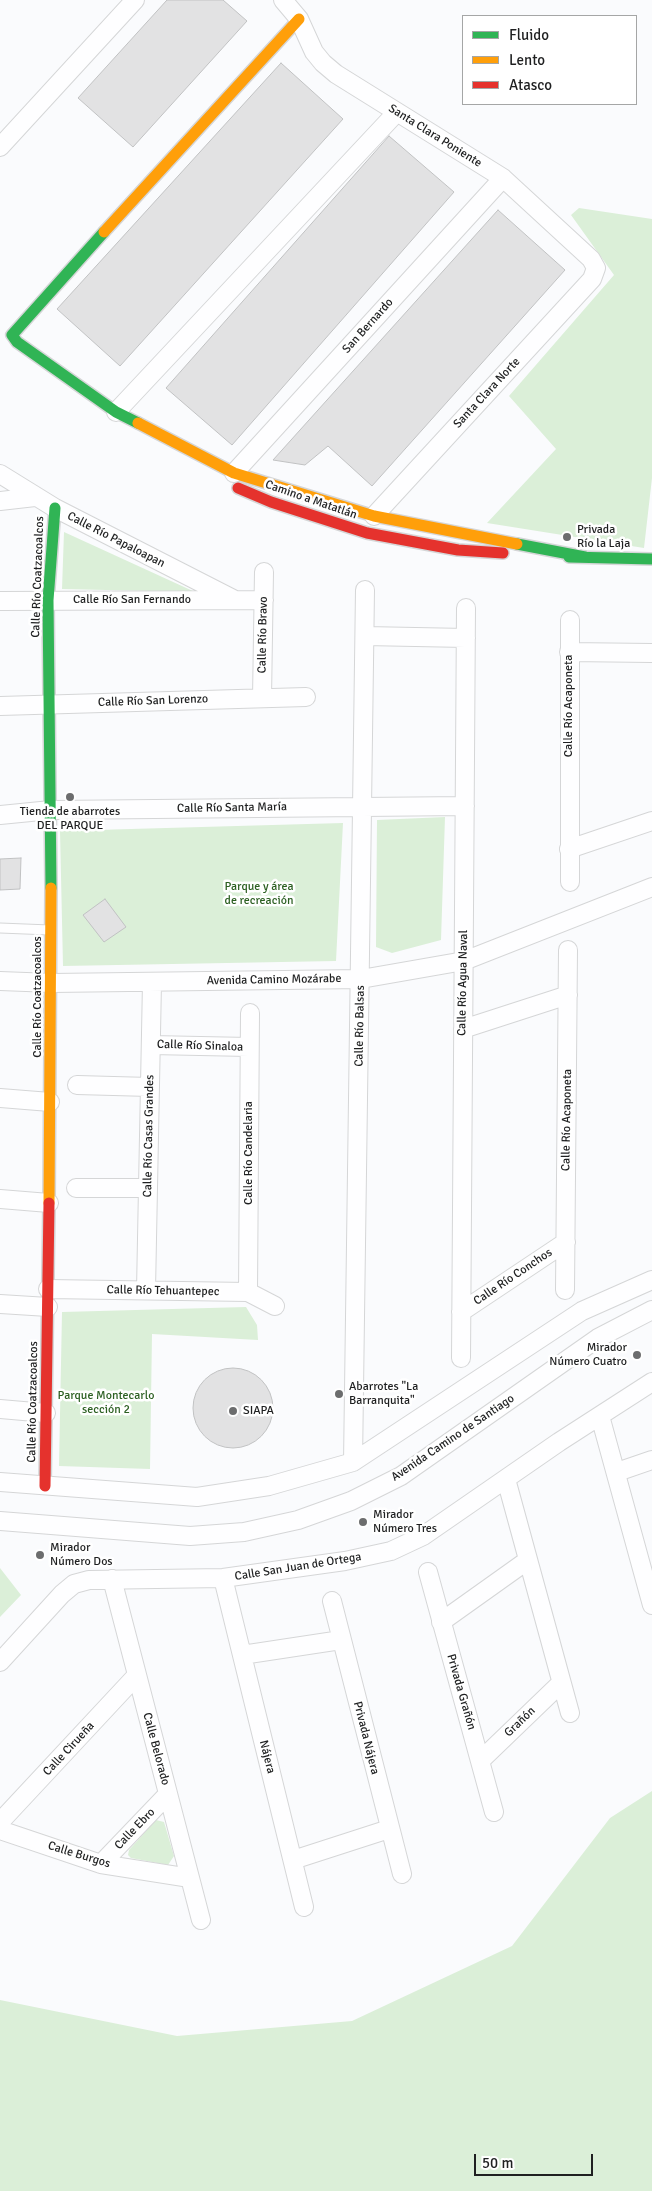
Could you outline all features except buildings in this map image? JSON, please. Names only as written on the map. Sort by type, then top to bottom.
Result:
[{"type":"street","points":[[0,147],[135,0]]},
{"type":"street","name":"Santa Clara Poniente","points":[[283,0],[299,20],[314,52],[323,63],[336,74],[503,178],[590,258],[596,268]]},
{"type":"street","points":[[299,20],[17,326],[12,335],[17,342],[116,412],[230,478],[374,516],[585,557]]},
{"type":"street","points":[[116,412],[397,112]]},
{"type":"street","name":"San Bernardo","points":[[230,478],[503,178]]},
{"type":"street","name":"Santa Clara Norte","points":[[374,516],[592,279],[596,268]]},
{"type":"street","points":[[49,379],[139,437]]},
{"type":"street","name":"Calle Río Papaloapan","points":[[0,474],[54,508],[235,600]]},
{"type":"street","name":"Camino a Matatlán","points":[[230,478],[271,502],[367,533],[458,550],[652,559]]},
{"type":"street","points":[[0,501],[35,497]]},
{"type":"street","name":"Calle Río Coatzacoalcos","points":[[45,1486],[52,983],[48,600],[54,508]]},
{"type":"street","name":"Calle Río Bravo","points":[[262,698],[264,572]]},
{"type":"street","name":"Calle Río Balsas","points":[[353,1462],[366,590]]},
{"type":"street","name":"Calle Río San Fernando","points":[[0,601],[264,600]]},
{"type":"street","name":"Calle Río Agua Naval","points":[[460,1358],[466,608]]},
{"type":"street","name":"Calle Río Acaponeta","points":[[570,620],[568,849],[570,882]]},
{"type":"street","points":[[365,636],[466,638]]},
{"type":"street","points":[[570,652],[652,653]]},
{"type":"street","name":"Calle Río San Lorenzo","points":[[0,706],[306,697]]},
{"type":"street","name":"Calle Río Santa María","points":[[0,815],[51,810],[465,806]]},
{"type":"street","points":[[568,849],[652,821]]},
{"type":"street","name":"Avenida Camino Mozárabe","points":[[0,981],[52,983],[361,979],[464,961],[652,887]]},
{"type":"street","name":"Calle Río Acaponeta","points":[[565,1290],[568,950]]},
{"type":"street","name":"Calle Río Casas Grandes","points":[[146,1290],[152,982]]},
{"type":"street","points":[[463,1029],[568,994]]},
{"type":"street","name":"Calle Río Candelaria","points":[[248,1292],[250,1013]]},
{"type":"street","name":"Calle Río Sinaloa","points":[[151,1045],[249,1047]]},
{"type":"street","points":[[77,1085],[150,1087]]},
{"type":"street","points":[[0,1098],[50,1102]]},
{"type":"street","points":[[76,1188],[148,1188]]},
{"type":"street","points":[[0,1199],[49,1203]]},
{"type":"street","name":"Calle Río Conchos","points":[[461,1312],[566,1242]]},
{"type":"street","points":[[0,1482],[196,1496],[269,1486],[353,1462],[582,1311],[652,1280]]},
{"type":"street","name":"Calle Río Tehuantepec","points":[[48,1289],[248,1292],[275,1306]]},
{"type":"street","points":[[0,1304],[48,1307]]},
{"type":"street","name":"Avenida Camino de Santiago","points":[[0,1521],[190,1536],[244,1532],[298,1520],[351,1501],[401,1476],[598,1338],[652,1310]]},
{"type":"street","name":"Calle San Juan de Ortega","points":[[0,1662],[62,1594],[74,1584],[89,1580],[112,1579],[223,1578],[345,1561],[391,1551],[423,1536],[652,1382]]},
{"type":"street","points":[[0,1409],[46,1413]]},
{"type":"street","points":[[600,1416],[617,1472],[652,1605]]},
{"type":"street","points":[[617,1472],[652,1460]]},
{"type":"street","points":[[506,1479],[570,1713]]},
{"type":"street","points":[[441,1622],[528,1560]]},
{"type":"street","name":"Privada Grañón","points":[[428,1572],[494,1812]]},
{"type":"street","name":"Nájera","points":[[223,1578],[304,1907]]},
{"type":"street","name":"Calle Belorado","points":[[112,1579],[201,1920]]},
{"type":"street","name":"Privada Nájera","points":[[332,1601],[402,1874]]},
{"type":"street","points":[[242,1655],[341,1640]]},
{"type":"street","name":"Calle Cirueña","points":[[0,1822],[137,1675]]},
{"type":"street","name":"Grañón","points":[[480,1761],[561,1683]]},
{"type":"street","name":"Calle Ebro","points":[[101,1864],[168,1794]]},
{"type":"street","points":[[293,1860],[389,1829]]},
{"type":"street","name":"Calle Burgos","points":[[0,1830],[101,1864],[190,1878]]},
{"type":"lane","points":[[0,928],[52,931]]},
{"type":"green space","points":[[579,208],[652,219],[652,478],[644,548],[487,523],[556,449],[509,396],[614,275],[571,215]]},
{"type":"green space","points":[[64,532],[195,592],[62,589]]},
{"type":"green space","points":[[445,817],[441,940],[392,953],[376,947],[377,820]]},
{"type":"green space","name":"Parque y área de recreación","points":[[343,823],[336,961],[63,966],[60,831]]},
{"type":"green space","name":"Parque Montecarlo sección 2","points":[[246,1307],[257,1325],[258,1340],[152,1334],[150,1469],[59,1466],[62,1312]]},
{"type":"green space","points":[[0,1568],[21,1595],[0,1617]]},
{"type":"green space","points":[[652,1791],[652,2191],[0,2191],[0,2000],[177,2036],[352,2021],[512,1946],[610,1818]]},
{"type":"green space","points":[[156,1820],[164,1822],[174,1856],[168,1865],[131,1858],[128,1855],[129,1850]]},
{"type":"traffic: fast","points":[[104,232],[12,335],[17,342],[116,412],[138,423]]},
{"type":"traffic: fast","points":[[51,888],[48,600],[55,508]]},
{"type":"traffic: fast","points":[[517,544],[585,557]]},
{"type":"traffic: fast","points":[[569,557],[652,559]]},
{"type":"traffic: slow","points":[[104,232],[299,19]]},
{"type":"traffic: slow","points":[[138,423],[234,473],[374,516],[517,544]]},
{"type":"traffic: slow","points":[[49,1203],[51,888]]},
{"type":"traffic: jam","points":[[238,488],[271,502],[367,533],[458,550],[503,553]]},
{"type":"traffic: jam","points":[[45,1486],[49,1203]]},
{"type":"place","name":"Privada Río la Laja","points":[[567,537]]},
{"type":"place","name":"Tienda de abarrotes DEL PARQUE","points":[[70,797]]},
{"type":"place","name":"Mirador Número Cuatro","points":[[637,1355]]},
{"type":"place","name":"Abarrotes \"La Barranquita\"","points":[[339,1394]]},
{"type":"place","name":"SIAPA","points":[[233,1411]]},
{"type":"place","name":"Mirador Número Tres","points":[[363,1522]]},
{"type":"place","name":"Mirador Número Dos","points":[[40,1555]]}]
